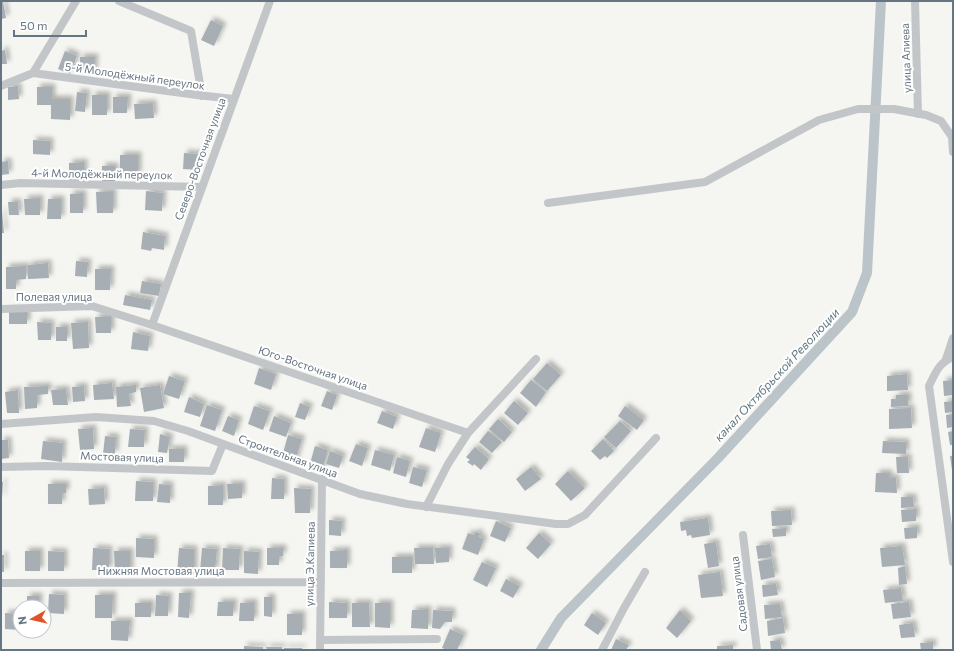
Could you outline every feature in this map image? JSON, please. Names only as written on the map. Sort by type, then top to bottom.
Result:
[{"type":"street","points":[[1,86],[33,73],[76,1]]},
{"type":"street","points":[[120,1],[191,31],[202,96]]},
{"type":"street","name":"Северо-Восточная улица","points":[[152,325],[270,1]]},
{"type":"street","name":"улица Алиева","points":[[915,1],[918,114]]},
{"type":"street","name":"5-й Молодёжный переулок","points":[[33,73],[234,99]]},
{"type":"street","points":[[548,203],[705,182],[819,120],[858,109],[894,109],[926,115],[941,121],[952,137],[953,152]]},
{"type":"street","name":"4-й Молодёжный переулок","points":[[1,185],[20,183],[202,187]]},
{"type":"street","name":"Полевая улица","points":[[1,309],[92,306],[152,325]]},
{"type":"street","name":"Юго-Восточная улица","points":[[152,325],[468,433]]},
{"type":"street","points":[[953,338],[950,358],[938,368],[929,386],[953,562]]},
{"type":"street","points":[[426,507],[448,464],[468,433],[536,359]]},
{"type":"street","name":"Строительная улица","points":[[1,424],[96,417],[154,421],[188,431],[360,494],[426,507],[556,524],[568,524],[585,515],[656,438]]},
{"type":"street","name":"Мостовая улица","points":[[1,467],[47,466],[212,471],[223,444]]},
{"type":"street","name":"улица Э.Капиева","points":[[320,650],[322,479]]},
{"type":"street","name":"Садовая улица","points":[[743,535],[757,650]]},
{"type":"street","points":[[602,650],[645,572]]},
{"type":"street","name":"Нижняя Мостовая улица","points":[[1,582],[321,582]]},
{"type":"street","points":[[320,640],[437,639]]},
{"type":"building","points":[[1,1],[3,1],[6,18],[1,19]]},
{"type":"building","points":[[211,20],[223,26],[214,46],[201,40]]},
{"type":"building","points":[[5,50],[7,64],[1,64],[1,51]]},
{"type":"building","points":[[65,51],[77,56],[70,74],[58,69]]},
{"type":"building","points":[[80,57],[95,57],[94,73],[80,72]]},
{"type":"building","points":[[18,86],[19,99],[8,100],[8,87]]},
{"type":"building","points":[[37,87],[52,87],[52,99],[70,99],[70,120],[51,119],[51,105],[37,105]]},
{"type":"building","points":[[77,92],[87,93],[85,112],[75,111]]},
{"type":"building","points":[[92,95],[107,95],[107,115],[92,115]]},
{"type":"building","points":[[113,97],[128,97],[127,113],[113,113]]},
{"type":"building","points":[[153,103],[154,118],[135,119],[134,104]]},
{"type":"building","points":[[33,140],[50,141],[50,155],[33,154]]},
{"type":"building","points":[[184,153],[200,154],[199,170],[183,169]]},
{"type":"building","points":[[120,155],[138,155],[138,176],[120,175]]},
{"type":"building","points":[[8,161],[9,174],[1,175],[1,162]]},
{"type":"building","points":[[84,162],[84,181],[69,181],[69,163]]},
{"type":"building","points":[[102,166],[115,166],[115,181],[102,181]]},
{"type":"building","points":[[113,191],[113,213],[97,213],[96,192]]},
{"type":"building","points":[[146,191],[163,193],[162,211],[145,210]]},
{"type":"building","points":[[83,193],[83,213],[70,213],[70,194]]},
{"type":"building","points":[[40,198],[40,215],[25,215],[24,199]]},
{"type":"building","points":[[48,199],[61,199],[61,219],[47,219]]},
{"type":"building","points":[[8,202],[18,202],[19,215],[9,215]]},
{"type":"building","points":[[2,211],[4,233],[1,233]]},
{"type":"building","points":[[143,232],[165,236],[164,250],[152,248],[151,251],[141,249]]},
{"type":"building","points":[[76,261],[88,262],[87,277],[75,276]]},
{"type":"building","points":[[48,263],[49,278],[28,279],[28,265]]},
{"type":"building","points":[[26,266],[26,279],[16,280],[16,289],[6,289],[6,267]]},
{"type":"building","points":[[95,269],[111,269],[110,290],[95,290]]},
{"type":"building","points":[[142,281],[161,284],[159,296],[140,293]]},
{"type":"building","points":[[125,295],[152,300],[150,310],[123,305]]},
{"type":"building","points":[[9,311],[27,312],[27,324],[9,324]]},
{"type":"building","points":[[111,316],[111,333],[96,333],[95,317]]},
{"type":"building","points":[[37,322],[51,323],[51,340],[38,340]]},
{"type":"building","points":[[88,322],[89,348],[73,349],[71,323]]},
{"type":"building","points":[[56,327],[67,327],[67,341],[56,341]]},
{"type":"building","points":[[133,332],[150,336],[148,351],[131,349]]},
{"type":"building","points":[[547,363],[561,375],[547,391],[533,379]]},
{"type":"building","points":[[259,368],[276,374],[271,390],[254,384]]},
{"type":"building","points":[[907,374],[908,390],[887,391],[887,376]]},
{"type":"building","points":[[169,376],[185,381],[179,399],[163,394]]},
{"type":"building","points":[[531,380],[546,392],[536,407],[520,393]]},
{"type":"building","points":[[953,380],[953,395],[944,396],[943,381]]},
{"type":"building","points":[[112,383],[114,399],[94,400],[93,385]]},
{"type":"building","points":[[136,385],[136,392],[129,394],[131,406],[117,407],[116,387]]},
{"type":"building","points":[[160,385],[164,408],[144,412],[140,388]]},
{"type":"building","points":[[48,386],[48,394],[37,395],[37,408],[25,409],[24,387]]},
{"type":"building","points":[[84,386],[85,401],[73,402],[72,387]]},
{"type":"building","points":[[66,389],[68,405],[53,405],[51,390]]},
{"type":"building","points":[[18,390],[19,413],[7,413],[5,392]]},
{"type":"building","points":[[327,391],[337,395],[332,410],[321,406]]},
{"type":"building","points":[[896,395],[908,395],[908,406],[891,407],[891,399],[896,399]]},
{"type":"building","points":[[189,397],[204,404],[200,417],[184,412]]},
{"type":"building","points":[[514,401],[528,413],[518,425],[504,413]]},
{"type":"building","points":[[953,401],[953,412],[945,413],[944,402]]},
{"type":"building","points":[[300,403],[310,407],[305,420],[295,417]]},
{"type":"building","points":[[207,405],[222,410],[215,431],[200,426]]},
{"type":"building","points":[[254,406],[270,411],[263,430],[248,424]]},
{"type":"building","points":[[625,406],[644,420],[637,430],[618,416]]},
{"type":"building","points":[[911,408],[912,428],[889,429],[889,409]]},
{"type":"building","points":[[382,411],[397,417],[393,429],[377,423]]},
{"type":"building","points":[[953,414],[953,427],[947,428],[946,415]]},
{"type":"building","points":[[228,416],[239,420],[234,436],[222,431]]},
{"type":"building","points":[[274,416],[291,423],[286,437],[269,431]]},
{"type":"building","points":[[498,419],[512,432],[504,442],[489,429]]},
{"type":"building","points":[[620,421],[631,431],[616,448],[604,437]]},
{"type":"building","points":[[93,428],[94,449],[80,450],[78,429]]},
{"type":"building","points":[[426,428],[441,433],[435,452],[419,447]]},
{"type":"building","points":[[130,429],[145,430],[144,447],[128,447]]},
{"type":"building","points":[[488,431],[502,442],[492,453],[479,442]]},
{"type":"building","points":[[953,431],[953,445],[950,445],[948,432]]},
{"type":"building","points":[[160,434],[170,437],[167,453],[158,452]]},
{"type":"building","points":[[288,435],[302,439],[295,462],[282,457]]},
{"type":"building","points":[[105,436],[116,437],[115,454],[103,454]]},
{"type":"building","points":[[603,439],[614,451],[607,458],[605,456],[600,460],[591,451]]},
{"type":"building","points":[[1,440],[8,440],[9,458],[1,459]]},
{"type":"building","points":[[43,441],[63,443],[62,462],[41,459]]},
{"type":"building","points":[[883,441],[906,442],[906,454],[882,453]]},
{"type":"building","points":[[356,444],[368,448],[362,466],[349,461]]},
{"type":"building","points":[[315,446],[328,450],[322,471],[309,467]]},
{"type":"building","points":[[475,447],[489,459],[481,470],[474,464],[473,466],[467,462],[470,460],[466,457]]},
{"type":"building","points":[[169,449],[184,449],[184,462],[169,462]]},
{"type":"building","points":[[375,450],[394,455],[390,471],[371,465]]},
{"type":"building","points":[[330,451],[343,456],[339,468],[326,464]]},
{"type":"building","points":[[950,456],[953,456],[953,470],[952,470]]},
{"type":"building","points":[[397,457],[410,461],[406,477],[393,473]]},
{"type":"building","points":[[896,457],[908,457],[909,473],[897,473]]},
{"type":"building","points":[[413,467],[427,470],[422,487],[409,483]]},
{"type":"building","points":[[531,467],[541,479],[525,491],[516,479]]},
{"type":"building","points":[[568,471],[585,488],[571,501],[555,484]]},
{"type":"building","points":[[876,473],[889,473],[889,478],[896,478],[897,493],[875,492]]},
{"type":"building","points":[[272,478],[284,479],[284,499],[271,499]]},
{"type":"building","points":[[136,481],[153,482],[153,501],[135,501]]},
{"type":"building","points":[[1,482],[3,482],[2,498],[1,498]]},
{"type":"building","points":[[48,484],[66,484],[66,493],[62,493],[62,504],[48,504]]},
{"type":"building","points":[[159,484],[170,485],[170,503],[157,502]]},
{"type":"building","points":[[227,484],[242,484],[242,498],[228,499]]},
{"type":"building","points":[[223,485],[223,505],[208,505],[208,486]]},
{"type":"building","points":[[104,488],[105,504],[89,505],[88,489]]},
{"type":"building","points":[[294,488],[311,489],[310,513],[295,513]]},
{"type":"building","points":[[901,497],[913,497],[914,507],[901,508]]},
{"type":"building","points":[[916,509],[916,521],[902,522],[901,510]]},
{"type":"building","points":[[791,510],[792,525],[772,526],[771,511]]},
{"type":"building","points":[[708,518],[710,535],[692,538],[691,535],[687,536],[686,530],[681,531],[680,522]]},
{"type":"building","points":[[329,520],[342,521],[341,536],[329,535]]},
{"type":"building","points":[[496,521],[511,528],[505,542],[490,536]]},
{"type":"building","points":[[917,527],[917,538],[905,539],[904,528]]},
{"type":"building","points":[[786,528],[786,536],[773,537],[772,529]]},
{"type":"building","points":[[475,532],[480,533],[479,537],[484,539],[478,555],[462,549],[468,533],[474,535]]},
{"type":"building","points":[[539,533],[551,544],[538,559],[526,548]]},
{"type":"building","points":[[136,538],[154,539],[154,558],[136,557]]},
{"type":"building","points":[[716,542],[719,566],[708,568],[704,544]]},
{"type":"building","points":[[770,544],[772,557],[758,559],[756,546]]},
{"type":"building","points":[[902,546],[905,565],[882,567],[880,548]]},
{"type":"building","points":[[93,548],[109,549],[109,570],[92,570]]},
{"type":"building","points":[[179,548],[194,549],[194,574],[177,574]]},
{"type":"building","points":[[202,548],[217,549],[215,571],[200,571]]},
{"type":"building","points":[[223,548],[240,549],[239,570],[222,570]]},
{"type":"building","points":[[267,548],[283,548],[283,556],[279,556],[279,565],[267,565]]},
{"type":"building","points":[[414,548],[433,548],[434,564],[415,564]]},
{"type":"building","points":[[435,548],[449,548],[449,562],[436,563]]},
{"type":"building","points":[[347,550],[347,568],[330,568],[330,551]]},
{"type":"building","points":[[25,551],[40,551],[40,571],[25,571]]},
{"type":"building","points":[[48,551],[64,552],[64,571],[48,571]]},
{"type":"building","points":[[114,551],[130,551],[130,573],[115,573]]},
{"type":"building","points":[[244,551],[259,552],[258,574],[244,573]]},
{"type":"building","points":[[1,555],[4,555],[4,572],[1,572]]},
{"type":"building","points":[[392,557],[412,557],[412,573],[392,573]]},
{"type":"building","points":[[772,559],[775,577],[761,580],[758,561]]},
{"type":"building","points":[[482,562],[496,568],[487,587],[473,580]]},
{"type":"building","points":[[905,566],[907,584],[899,585],[898,568]]},
{"type":"building","points":[[720,572],[723,596],[701,598],[698,575]]},
{"type":"building","points":[[506,579],[520,586],[513,598],[500,591]]},
{"type":"building","points":[[776,584],[778,595],[763,597],[762,585]]},
{"type":"building","points":[[901,588],[903,601],[885,603],[883,590]]},
{"type":"building","points":[[179,593],[191,593],[189,618],[178,617]]},
{"type":"building","points":[[49,594],[64,595],[64,614],[52,613],[52,599],[49,599]]},
{"type":"building","points":[[95,595],[113,595],[112,618],[95,618]]},
{"type":"building","points":[[156,595],[169,596],[168,616],[155,616]]},
{"type":"building","points":[[27,596],[39,596],[39,599],[27,599]]},
{"type":"building","points":[[264,597],[272,597],[272,617],[264,616]]},
{"type":"building","points":[[218,602],[234,602],[233,616],[217,616]]},
{"type":"building","points":[[254,602],[254,621],[239,621],[240,603]]},
{"type":"building","points":[[329,602],[347,603],[347,618],[329,618]]},
{"type":"building","points":[[909,602],[911,617],[893,619],[891,604]]},
{"type":"building","points":[[135,603],[151,603],[151,617],[135,617]]},
{"type":"building","points":[[352,603],[369,603],[370,627],[352,627]]},
{"type":"building","points":[[375,603],[390,603],[390,628],[375,627]]},
{"type":"building","points":[[780,604],[782,617],[765,619],[764,605]]},
{"type":"building","points":[[428,609],[428,629],[411,628],[412,610]]},
{"type":"building","points":[[433,610],[452,611],[452,622],[445,622],[440,629],[432,628]]},
{"type":"building","points":[[680,610],[691,621],[677,638],[666,628]]},
{"type":"building","points":[[5,613],[12,613],[12,629],[5,629]]},
{"type":"building","points":[[592,613],[606,623],[598,635],[584,625]]},
{"type":"building","points":[[287,614],[302,614],[302,635],[287,635]]},
{"type":"building","points":[[783,618],[785,633],[768,636],[767,621]]},
{"type":"building","points":[[111,621],[130,621],[128,641],[111,640]]},
{"type":"building","points":[[913,623],[915,637],[901,638],[899,625]]},
{"type":"building","points":[[450,629],[464,635],[457,650],[447,650],[442,648]]},
{"type":"building","points":[[616,639],[629,645],[626,650],[611,650]]},
{"type":"building","points":[[780,640],[782,650],[771,650],[770,641]]},
{"type":"building","points":[[933,642],[933,650],[921,650],[920,643]]},
{"type":"building","points":[[733,645],[733,650],[717,650],[717,646]]},
{"type":"building","points":[[244,646],[263,647],[263,650],[244,650]]},
{"type":"building","points":[[266,647],[282,647],[282,650],[267,650]]},
{"type":"building","points":[[284,648],[302,648],[303,650],[284,650]]},
{"type":"waterway","name":"канал Октябрьской Революции","points":[[541,650],[561,618],[718,458],[852,312],[867,273],[881,1]]}]
